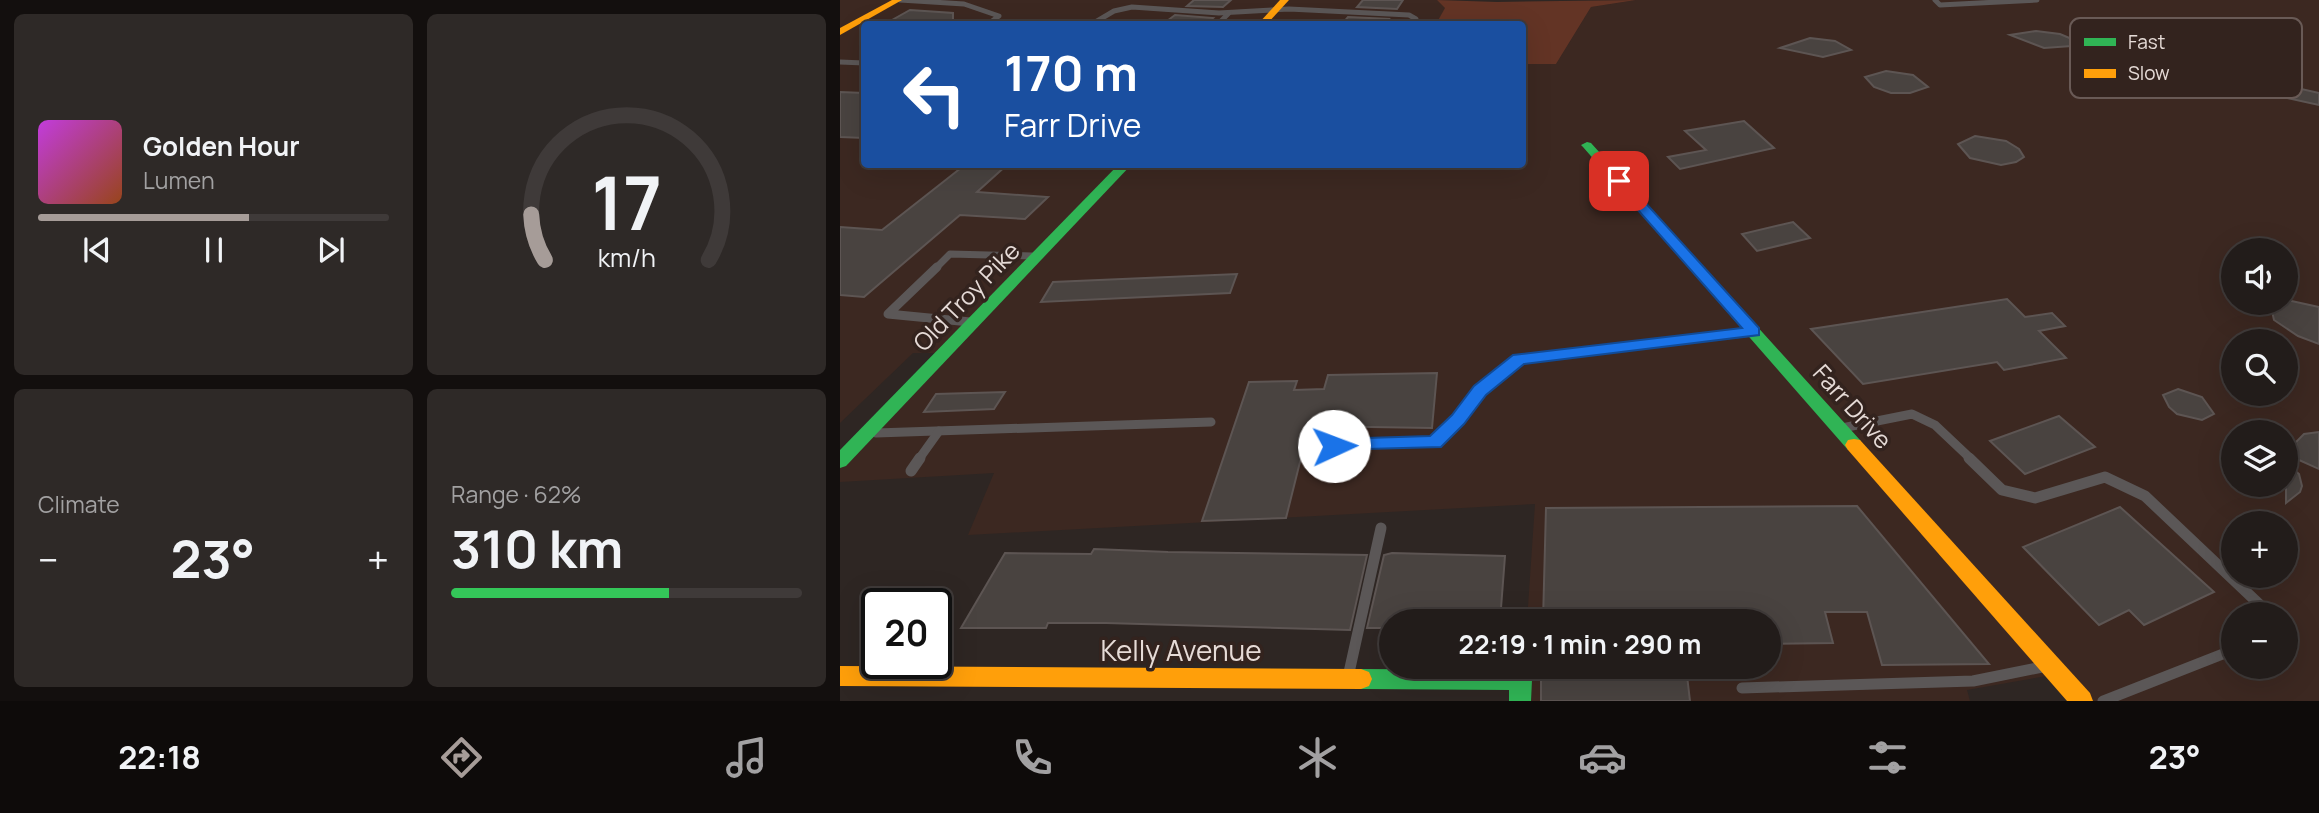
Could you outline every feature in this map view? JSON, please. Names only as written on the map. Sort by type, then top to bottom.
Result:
[{"type":"street","points":[[840,32],[899,0]]},
{"type":"street","points":[[1265,21],[1280,5]]},
{"type":"street","name":"Farr Drive","points":[[1587,145],[2082,701]]},
{"type":"street","name":"Old Troy Pike","points":[[840,461],[1122,168]]},
{"type":"street","name":"Kelly Avenue","points":[[840,676],[1521,680],[1520,701]]},
{"type":"lane","points":[[899,0],[961,3],[986,8],[999,16],[992,21]]},
{"type":"lane","points":[[1935,0],[1940,5],[2037,0]]},
{"type":"lane","points":[[1097,21],[1114,11],[1132,7],[1229,13],[1280,5],[1409,15],[1416,21]]},
{"type":"lane","points":[[1221,21],[1229,13]]},
{"type":"lane","points":[[840,62],[861,63]]},
{"type":"lane","points":[[974,323],[888,314],[950,254],[1037,256]]},
{"type":"lane","points":[[1334,446],[1434,442],[1458,419],[1480,390],[1519,359],[1754,332]]},
{"type":"lane","points":[[1840,428],[1912,414],[1935,425],[2002,490],[2035,498],[2105,477],[2145,496],[2257,602]]},
{"type":"lane","points":[[867,433],[1211,422]]},
{"type":"lane","points":[[911,471],[939,431]]},
{"type":"lane","points":[[1348,678],[1381,528]]},
{"type":"lane","points":[[2103,701],[2221,655]]},
{"type":"lane","points":[[1742,688],[1973,681],[2050,665]]},
{"type":"shaded area","points":[[840,0],[1437,0],[1446,8],[1438,21],[861,21],[861,168],[1526,168],[1526,64],[1556,64],[1591,7],[1636,0],[2319,0],[2319,701],[2082,701],[2058,674],[1967,690],[1970,701],[1522,701],[1523,679],[1781,679],[1781,609],[1528,609],[1535,504],[968,535],[994,473],[840,482],[840,461],[943,353],[913,353],[840,423]]},
{"type":"shaded area","points":[[1437,0],[1636,0],[1591,7],[1556,64],[1526,64],[1526,21],[1438,21],[1445,8]]},
{"type":"building","points":[[1194,0],[1231,0],[1223,7],[1187,6]]},
{"type":"building","points":[[1363,0],[1403,0],[1397,9],[1357,7]]},
{"type":"building","points":[[910,10],[953,13],[953,21],[890,21]]},
{"type":"building","points":[[1175,15],[1213,18],[1210,21],[1167,21]]},
{"type":"building","points":[[1348,17],[1389,19],[1388,21],[1345,21]]},
{"type":"building","points":[[2036,31],[2060,34],[2070,38],[2070,46],[2044,48],[2010,35]]},
{"type":"building","points":[[1810,38],[1835,41],[1851,50],[1823,57],[1780,48]]},
{"type":"building","points":[[1886,71],[1913,75],[1928,87],[1910,93],[1891,93],[1874,87],[1865,77]]},
{"type":"building","points":[[2302,89],[2319,93],[2319,105],[2287,98],[2302,98]]},
{"type":"building","points":[[840,92],[861,93],[861,138],[840,137]]},
{"type":"building","points":[[1744,121],[1774,148],[1680,169],[1668,157],[1706,150],[1685,131]]},
{"type":"building","points":[[1975,136],[2006,141],[2019,149],[2024,157],[2001,165],[1970,158],[1958,144]]},
{"type":"building","points":[[961,168],[1004,168],[977,192],[1048,197],[1025,219],[960,215],[864,297],[840,295],[840,227],[882,230]]},
{"type":"building","points":[[1793,222],[1810,238],[1757,251],[1742,234]]},
{"type":"building","points":[[1237,274],[1230,293],[1041,302],[1053,282]]},
{"type":"building","points":[[2007,299],[2025,317],[2052,313],[2065,326],[2039,331],[2066,358],[2004,370],[1997,362],[1863,384],[1811,329]]},
{"type":"building","points":[[2298,302],[2319,307],[2319,344],[2298,336],[2298,329],[2288,329],[2274,320],[2273,315],[2298,315]]},
{"type":"building","points":[[1437,373],[1432,428],[1309,426],[1286,518],[1202,521],[1249,382],[1297,381],[1294,390],[1324,389],[1328,375]]},
{"type":"building","points":[[2178,389],[2202,397],[2214,414],[2202,420],[2177,414],[2169,407],[2163,395]]},
{"type":"building","points":[[1005,392],[994,409],[924,412],[936,394]]},
{"type":"building","points":[[2059,416],[2095,447],[2025,474],[1990,441]]},
{"type":"building","points":[[2319,432],[2319,469],[2299,460],[2298,440],[2304,434]]},
{"type":"building","points":[[2298,473],[2302,486],[2298,494]]},
{"type":"building","points":[[1857,506],[1989,664],[1882,665],[1867,612],[1825,612],[1833,643],[1781,644],[1781,609],[1543,609],[1546,508]]},
{"type":"building","points":[[2120,507],[2214,592],[2144,625],[2129,610],[2099,625],[2023,547]]},
{"type":"building","points":[[1094,549],[1367,555],[1350,630],[1106,623],[1048,623],[1046,628],[961,628],[1005,553],[1091,554]]},
{"type":"building","points":[[1384,555],[1505,556],[1501,609],[1379,609],[1379,628],[1367,628]]},
{"type":"building","points":[[1541,679],[1687,679],[1690,701],[1541,701]]},
{"type":"traffic: fast","points":[[1587,145],[1854,445]]},
{"type":"traffic: fast","points":[[840,461],[1122,168]]},
{"type":"traffic: fast","points":[[1361,679],[1521,680],[1520,701]]},
{"type":"traffic: slow","points":[[840,32],[898,0]]},
{"type":"traffic: slow","points":[[1265,21],[1285,0]]},
{"type":"traffic: slow","points":[[1854,445],[2082,701]]},
{"type":"traffic: slow","points":[[840,676],[1361,679]]},
{"type":"route","points":[[1334,446],[1434,442],[1458,419],[1480,390],[1519,359],[1544,354],[1754,332],[1619,181]]}]
